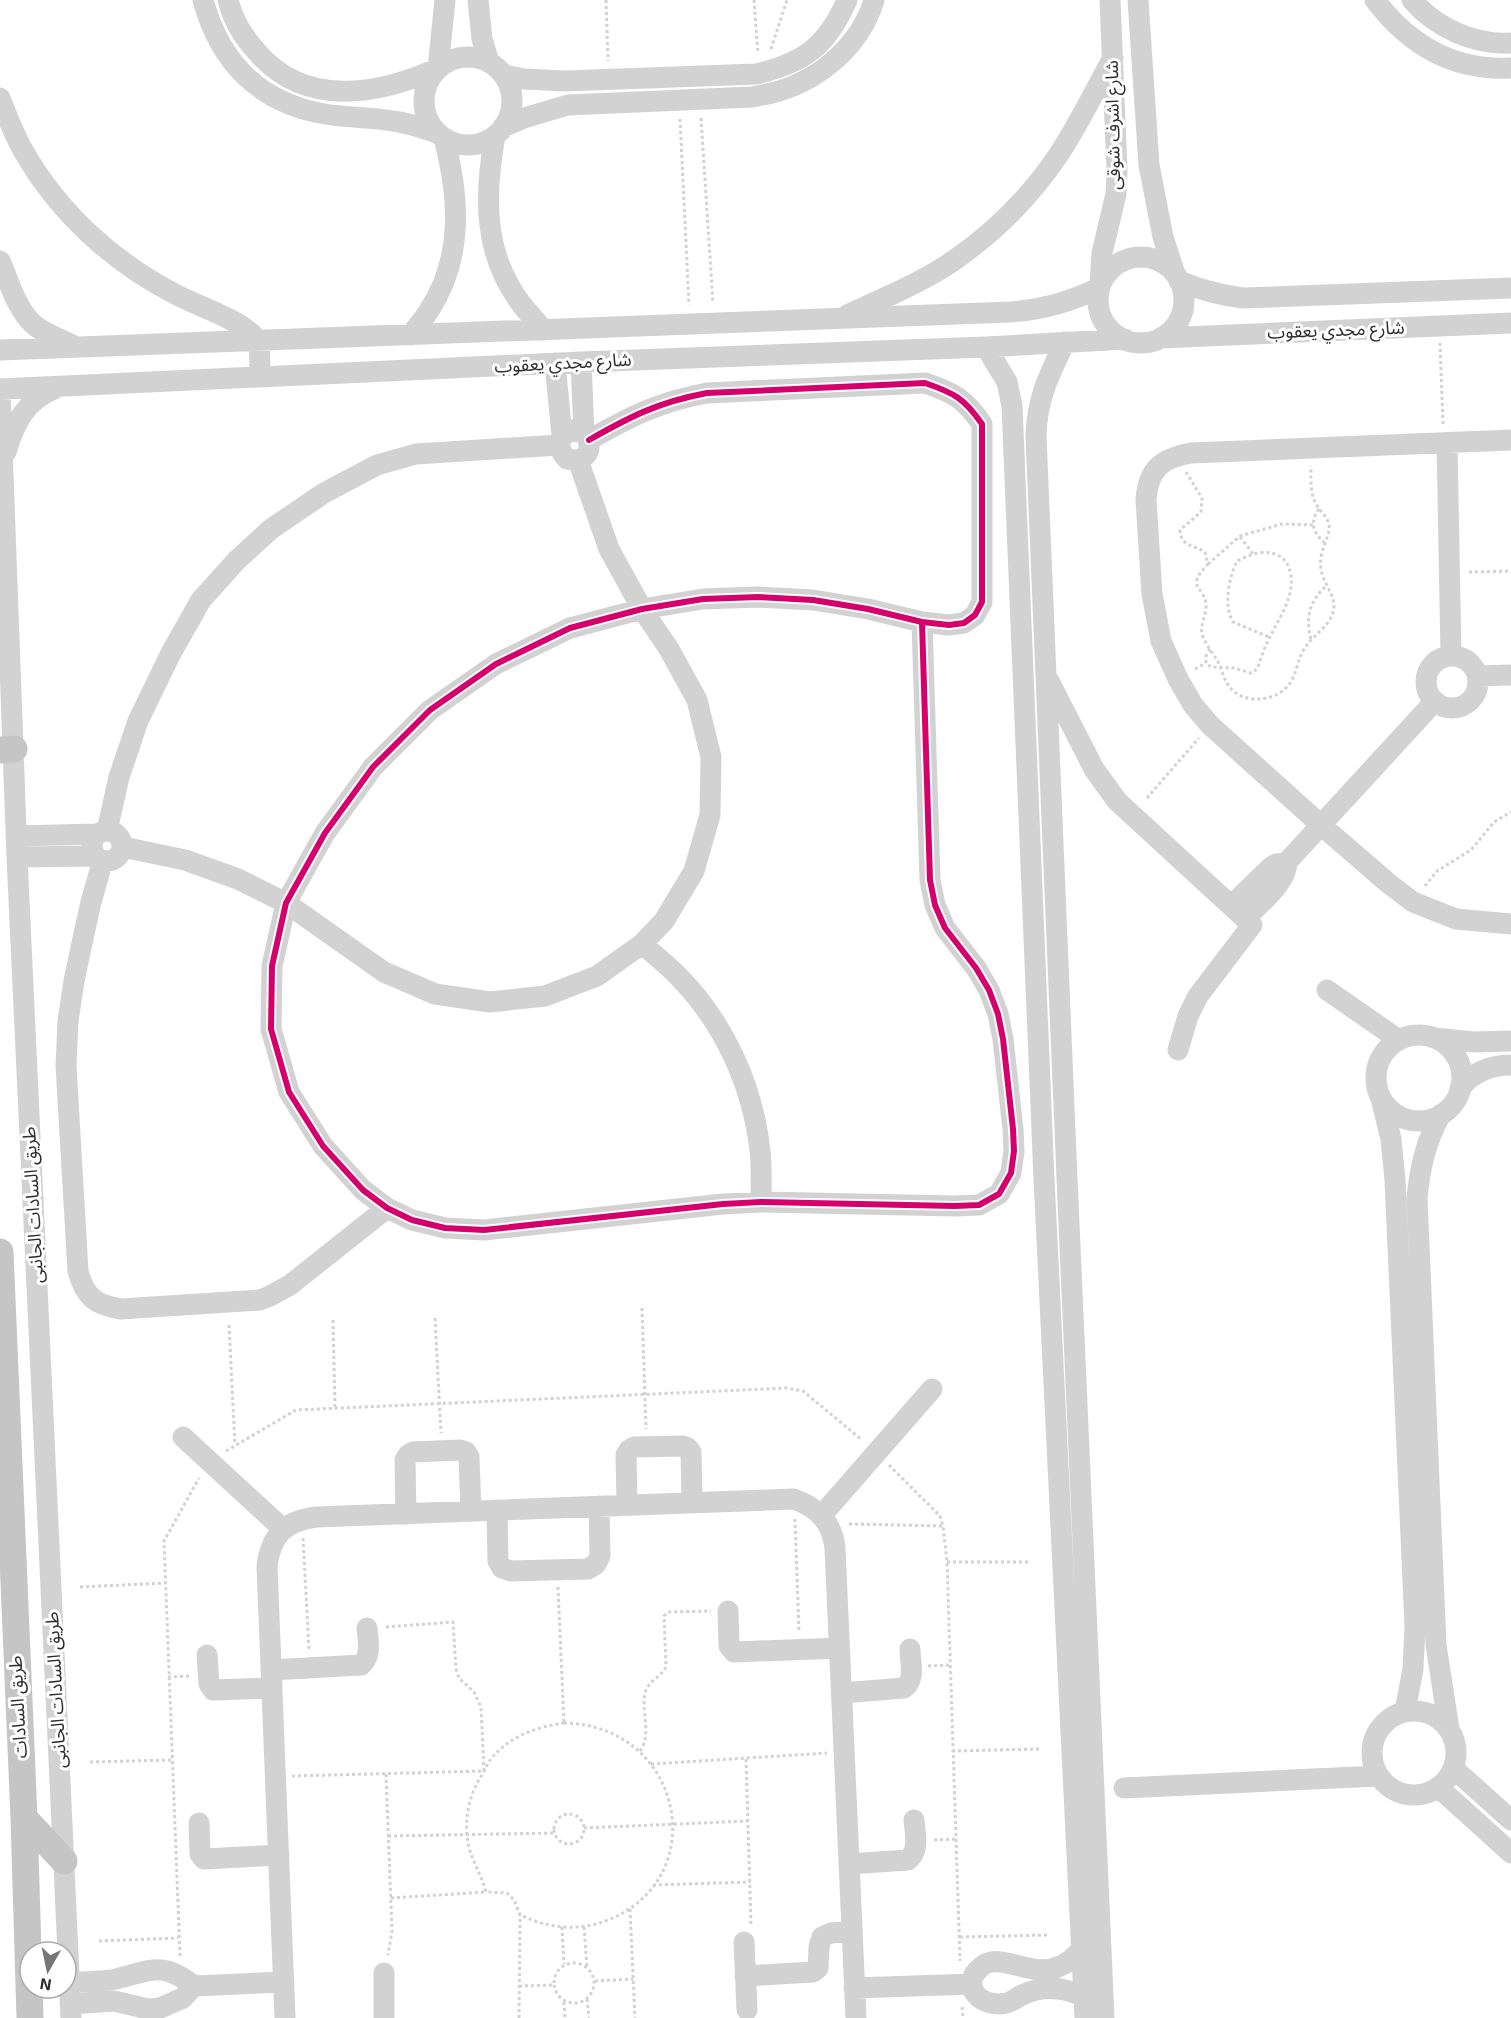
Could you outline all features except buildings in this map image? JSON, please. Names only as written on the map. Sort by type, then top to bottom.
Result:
[{"type":"main road","name":"طريق السادات","points":[[0,1252],[24,1818],[30,2018]]},
{"type":"main road","points":[[24,1818],[64,1861]]},
{"type":"street","points":[[203,0],[209,23],[223,51],[243,75],[267,94],[296,107],[326,114],[414,125],[456,144],[470,145],[483,142],[524,118],[568,105],[752,97],[778,92],[803,82],[825,68],[845,50],[861,28],[874,0]]},
{"type":"street","points":[[228,0],[231,12],[244,38],[264,61],[289,78],[316,89],[343,92],[368,91],[392,86],[462,57],[476,57],[496,69],[550,81],[761,73],[781,68],[803,57],[823,41],[838,21],[847,0]]},
{"type":"street","points":[[411,335],[431,308],[446,276],[454,242],[457,207],[453,172],[440,136],[428,122],[424,108],[424,94],[428,81],[437,68],[445,0]]},
{"type":"street","points":[[478,0],[482,39],[512,96],[512,107],[499,132],[489,172],[487,207],[492,241],[504,274],[521,304],[544,330]]},
{"type":"street","name":"شارع اشرف شوقى","points":[[1100,287],[1102,253],[1111,218],[1116,178],[1110,0]]},
{"type":"street","name":"شارع اشرف شوقى","points":[[1138,0],[1149,165],[1163,237],[1177,277]]},
{"type":"street","points":[[1375,0],[1389,18],[1410,38],[1435,53],[1463,64],[1492,69],[1510,69],[1508,44],[1479,40],[1455,32],[1433,20],[1412,0]]},
{"type":"street","points":[[840,319],[920,281],[983,238],[1011,213],[1037,184],[1059,153],[1113,58]]},
{"type":"street","points":[[550,81],[552,109]]},
{"type":"street","points":[[368,91],[369,118]]},
{"type":"street","points":[[0,98],[23,150],[41,180],[64,208],[115,256],[144,277],[238,325],[258,341],[260,377]]},
{"type":"street","points":[[1139,257],[1159,261],[1177,277],[1183,294],[1183,307],[1179,320],[1160,338],[1143,342],[1125,339],[1114,333],[1106,324],[1100,313],[1098,301],[1100,287],[1111,269],[1120,262],[1139,257]]},
{"type":"street","points":[[0,261],[16,297],[33,324],[78,347]]},
{"type":"street","name":"شارع مجدي يعقوب","points":[[1177,277],[1200,290],[1221,296],[1243,298],[1508,284]]},
{"type":"street","points":[[1505,323],[1496,312],[1497,299],[1508,284]]},
{"type":"street","name":"شارع مجدي يعقوب","points":[[0,350],[1033,310],[1056,306],[1100,287]]},
{"type":"street","name":"شارع مجدي يعقوب","points":[[1160,338],[1505,323]]},
{"type":"street","name":"شارع مجدي يعقوب","points":[[0,390],[555,363],[986,347],[1125,339]]},
{"type":"street","points":[[1065,342],[1040,397],[1036,436],[1104,2018]]},
{"type":"street","points":[[986,347],[1007,382],[1012,406],[1014,436],[1044,1179],[1084,2007]]},
{"type":"street","points":[[555,363],[560,451],[567,459],[578,460],[588,452],[590,446],[586,436],[581,362]]},
{"type":"street","points":[[100,858],[93,852],[93,843],[102,833],[138,721],[171,653],[201,600],[237,560],[271,529],[324,493],[377,465],[416,454],[561,441],[573,430],[586,436],[648,408],[676,399],[707,393],[925,383],[949,391],[969,406],[982,424],[982,602],[975,615],[964,623],[949,625],[922,622],[868,609],[813,600],[758,597],[703,599],[642,609],[570,628],[496,664],[430,710],[373,767],[325,833],[286,903],[272,966],[271,1029],[289,1092],[323,1146],[363,1190],[387,1208],[412,1220],[445,1228],[484,1230],[723,1204],[761,1202],[979,1205],[999,1194],[1011,1173],[1014,1151],[1013,1129],[998,1014],[989,990],[976,968],[945,928],[935,905],[930,880],[922,622]]},
{"type":"street","points":[[2,464],[12,433],[30,405],[41,394],[61,386]]},
{"type":"street","name":"طريق السادات الجانبى","points":[[0,390],[7,749],[16,836],[67,1940]]},
{"type":"street","points":[[1014,436],[1036,436]]},
{"type":"street","points":[[1511,440],[1191,453],[1168,459],[1158,467],[1147,488],[1152,594],[1161,641],[1193,705],[1210,725],[1321,825],[1413,902],[1456,919],[1511,924]]},
{"type":"street","points":[[1445,443],[1451,656]]},
{"type":"street","points":[[123,846],[185,860],[238,879],[286,903],[384,972],[435,993],[490,1002],[545,996],[597,976],[642,944],[663,921],[694,871],[710,815],[711,757],[697,700],[609,549],[578,460]]},
{"type":"street","points":[[1451,656],[1471,664],[1478,676],[1476,692],[1466,704],[1449,708],[1435,701],[1427,686],[1430,669],[1435,663],[1451,656]]},
{"type":"street","points":[[1046,675],[1084,750],[1106,787],[1129,813],[1243,917]]},
{"type":"street","points":[[1478,676],[1511,675]]},
{"type":"street","points":[[1178,1050],[1188,1016],[1198,996],[1271,867],[1287,862],[1435,701]]},
{"type":"street","points":[[16,836],[116,834],[123,846],[122,851],[112,860],[17,858]]},
{"type":"street","points":[[100,858],[74,981],[68,1021],[66,1066],[78,1271],[82,1286],[92,1299],[105,1306],[121,1309],[260,1300],[290,1284],[387,1208]]},
{"type":"street","points":[[642,944],[678,976],[710,1014],[735,1057],[752,1104],[761,1153],[761,1202]]},
{"type":"street","points":[[1327,990],[1399,1040]]},
{"type":"street","points":[[1405,1711],[1413,1669],[1415,1626],[1393,1159],[1387,1118],[1377,1087],[1376,1076],[1378,1065],[1390,1046],[1410,1036],[1421,1035],[1467,1042],[1511,1041]]},
{"type":"street","points":[[1381,1098],[1388,1107],[1407,1119],[1430,1119],[1450,1107],[1460,1088],[1462,1077],[1456,1057],[1450,1049],[1432,1037]]},
{"type":"street","points":[[1460,1088],[1487,1068],[1495,1065],[1511,1065]]},
{"type":"street","points":[[1441,1114],[1424,1154],[1417,1198],[1436,1645],[1449,1729],[1456,1748],[1453,1768],[1444,1782],[1426,1793],[1412,1795],[1393,1789],[1378,1776],[1372,1763],[1371,1749],[1375,1736],[1392,1716],[1405,1711],[1418,1711],[1441,1720],[1449,1729]]},
{"type":"street","points":[[1044,1179],[1067,1178]]},
{"type":"street","points":[[825,1519],[877,1452],[932,1389]]},
{"type":"street","points":[[1405,1418],[1427,1418]]},
{"type":"street","points":[[183,1437],[283,1529]]},
{"type":"street","points":[[627,1505],[627,1452],[634,1447],[686,1446],[690,1450],[692,1503]]},
{"type":"street","points":[[406,1514],[406,1457],[413,1452],[464,1450],[468,1454],[471,1511]]},
{"type":"street","points":[[285,2018],[267,1566],[271,1546],[283,1529],[303,1519],[794,1499],[814,1508],[825,1519],[833,1535],[835,1548],[856,2018]]},
{"type":"street","points":[[497,1510],[498,1560],[502,1568],[511,1571],[588,1569],[599,1561],[599,1506]]},
{"type":"street","points":[[728,1611],[729,1646],[734,1652],[839,1647]]},
{"type":"street","points":[[207,1654],[209,1684],[213,1690],[272,1679],[310,1668],[361,1665],[365,1662],[369,1652],[367,1628]]},
{"type":"street","points":[[842,1693],[904,1688],[908,1685],[911,1676],[910,1649]]},
{"type":"street","points":[[1453,1768],[1511,1820]]},
{"type":"street","points":[[1124,1788],[1378,1776]]},
{"type":"street","points":[[1438,1787],[1511,1853]]},
{"type":"street","points":[[849,1864],[908,1860],[915,1852],[914,1820]]},
{"type":"street","points":[[199,1823],[200,1854],[204,1859],[279,1855]]},
{"type":"street","points":[[746,1976],[813,1972],[818,1968],[822,1937],[831,1933],[852,1931]]},
{"type":"street","points":[[744,1942],[747,2010]]},
{"type":"street","points":[[854,1988],[966,1985],[983,2001],[1003,2004],[1014,2001],[1047,1970],[1072,1959],[1082,1949]]},
{"type":"street","points":[[966,1985],[980,1967],[989,1962],[1004,1961],[1034,1980],[1072,1991],[1084,2007]]},
{"type":"street","points":[[78,1982],[102,1981],[157,1969],[170,1971],[187,1981],[284,1982]]},
{"type":"street","points":[[384,1973],[384,2018]]},
{"type":"street","points":[[125,1976],[125,2003]]},
{"type":"street","points":[[70,2011],[102,2002],[125,2003],[148,2009],[160,2008],[183,1998],[187,1981]]},
{"type":"path","points":[[606,0],[609,80]]},
{"type":"path","points":[[754,0],[761,73]]},
{"type":"path","points":[[761,73],[787,0]]},
{"type":"path","points":[[700,99],[714,323]]},
{"type":"path","points":[[679,100],[690,324]]},
{"type":"path","points":[[1440,342],[1445,443]]},
{"type":"path","points":[[1311,448],[1313,498],[1319,509],[1326,515],[1329,524],[1320,559],[1323,579],[1333,599],[1332,615],[1326,626],[1311,639],[1302,652],[1292,681],[1279,694],[1267,699],[1243,697],[1233,691],[1227,683],[1202,632],[1206,606],[1205,599],[1197,589],[1197,576],[1240,536],[1282,524],[1313,525]]},
{"type":"path","points":[[1176,456],[1202,498],[1201,512],[1180,530],[1180,536],[1187,545],[1205,552],[1208,564]]},
{"type":"path","points":[[1319,509],[1314,517],[1313,525],[1318,537],[1324,542]]},
{"type":"path","points":[[1240,536],[1254,555]]},
{"type":"path","points":[[1210,649],[1206,656],[1206,663],[1211,668],[1234,668],[1254,672],[1291,591],[1291,574],[1284,559],[1276,554],[1265,552],[1240,559],[1235,565],[1228,593],[1230,619],[1236,624],[1269,637]]},
{"type":"path","points":[[1449,573],[1511,571]]},
{"type":"path","points":[[1311,639],[1309,609],[1317,594],[1327,585]]},
{"type":"path","points":[[1147,798],[1210,725]]},
{"type":"path","points":[[1413,902],[1437,871],[1472,850],[1494,822],[1511,812]]},
{"type":"path","points":[[642,1308],[646,1447]]},
{"type":"path","points":[[435,1318],[442,1451]]},
{"type":"path","points":[[333,1320],[335,1408]]},
{"type":"path","points":[[229,1325],[236,1445]]},
{"type":"path","points":[[187,1981],[179,1938],[164,1540],[209,1461],[296,1410],[787,1388],[803,1391],[877,1452],[940,1516],[943,1526],[947,1562],[960,1937],[966,1985]]},
{"type":"path","points":[[794,1499],[799,1650]]},
{"type":"path","points":[[303,1519],[310,1668]]},
{"type":"path","points":[[825,1519],[943,1526]]},
{"type":"path","points":[[947,1562],[1029,1562]]},
{"type":"path","points":[[557,1569],[564,1723]]},
{"type":"path","points":[[80,1587],[165,1583]]},
{"type":"path","points":[[640,1751],[644,1746],[645,1737],[646,1690],[666,1667],[664,1616],[668,1612],[728,1611]]},
{"type":"path","points":[[367,1628],[453,1622],[456,1670],[459,1678],[474,1692],[481,1707],[484,1771]]},
{"type":"path","points":[[486,1892],[470,1852],[467,1835],[469,1802],[474,1787],[491,1759],[517,1737],[548,1725],[581,1724],[605,1730],[627,1741],[651,1764],[667,1792],[671,1809],[672,1824],[667,1857],[653,1885],[630,1908],[616,1917],[584,1927],[562,1927],[535,1922],[520,1915]]},
{"type":"path","points":[[952,1751],[1039,1749]]},
{"type":"path","points":[[651,1764],[844,1752]]},
{"type":"path","points":[[744,1942],[750,1930],[751,1920],[746,1759]]},
{"type":"path","points":[[90,1762],[172,1760]]},
{"type":"path","points":[[276,1777],[484,1771]]},
{"type":"path","points":[[384,1973],[392,1931],[386,1774]]},
{"type":"path","points":[[568,1815],[580,1820],[584,1828],[581,1838],[576,1843],[570,1844],[558,1839],[554,1827],[557,1821],[568,1815]]},
{"type":"path","points":[[584,1828],[748,1821]]},
{"type":"path","points":[[388,1836],[555,1833]]},
{"type":"path","points":[[653,1885],[750,1882]]},
{"type":"path","points":[[391,1899],[486,1892],[507,1893],[514,1900],[520,1915],[519,2018]]},
{"type":"path","points":[[630,1908],[635,2018]]},
{"type":"path","points":[[562,1927],[564,1964]]},
{"type":"path","points":[[584,1927],[587,1967]]},
{"type":"path","points":[[960,1937],[1047,1935]]},
{"type":"path","points":[[99,1941],[179,1938]]},
{"type":"path","points":[[572,1962],[587,1967],[595,1981],[594,1988],[587,1999],[576,2003],[564,2001],[555,1991],[554,1977],[558,1970],[564,1964],[572,1962]]},
{"type":"path","points":[[595,1981],[633,1979]]},
{"type":"path","points":[[519,1986],[554,1984]]},
{"type":"path","points":[[587,1999],[589,2018]]},
{"type":"path","points":[[564,2001],[565,2018]]},
{"type":"cycle path","points":[[589,440],[646,411],[707,393],[925,383],[944,390],[964,402],[982,424],[982,602],[975,615],[964,623],[949,625],[922,622],[868,609],[813,600],[758,597],[703,599],[642,609],[570,628],[496,664],[430,710],[373,767],[325,833],[286,903],[272,966],[271,1029],[289,1092],[323,1146],[363,1190],[387,1208],[412,1220],[445,1228],[484,1230],[723,1204],[761,1202],[979,1205],[999,1194],[1011,1173],[1014,1151],[1003,1039],[998,1014],[989,990],[976,968],[945,928],[935,905],[930,880],[922,622]]}]
